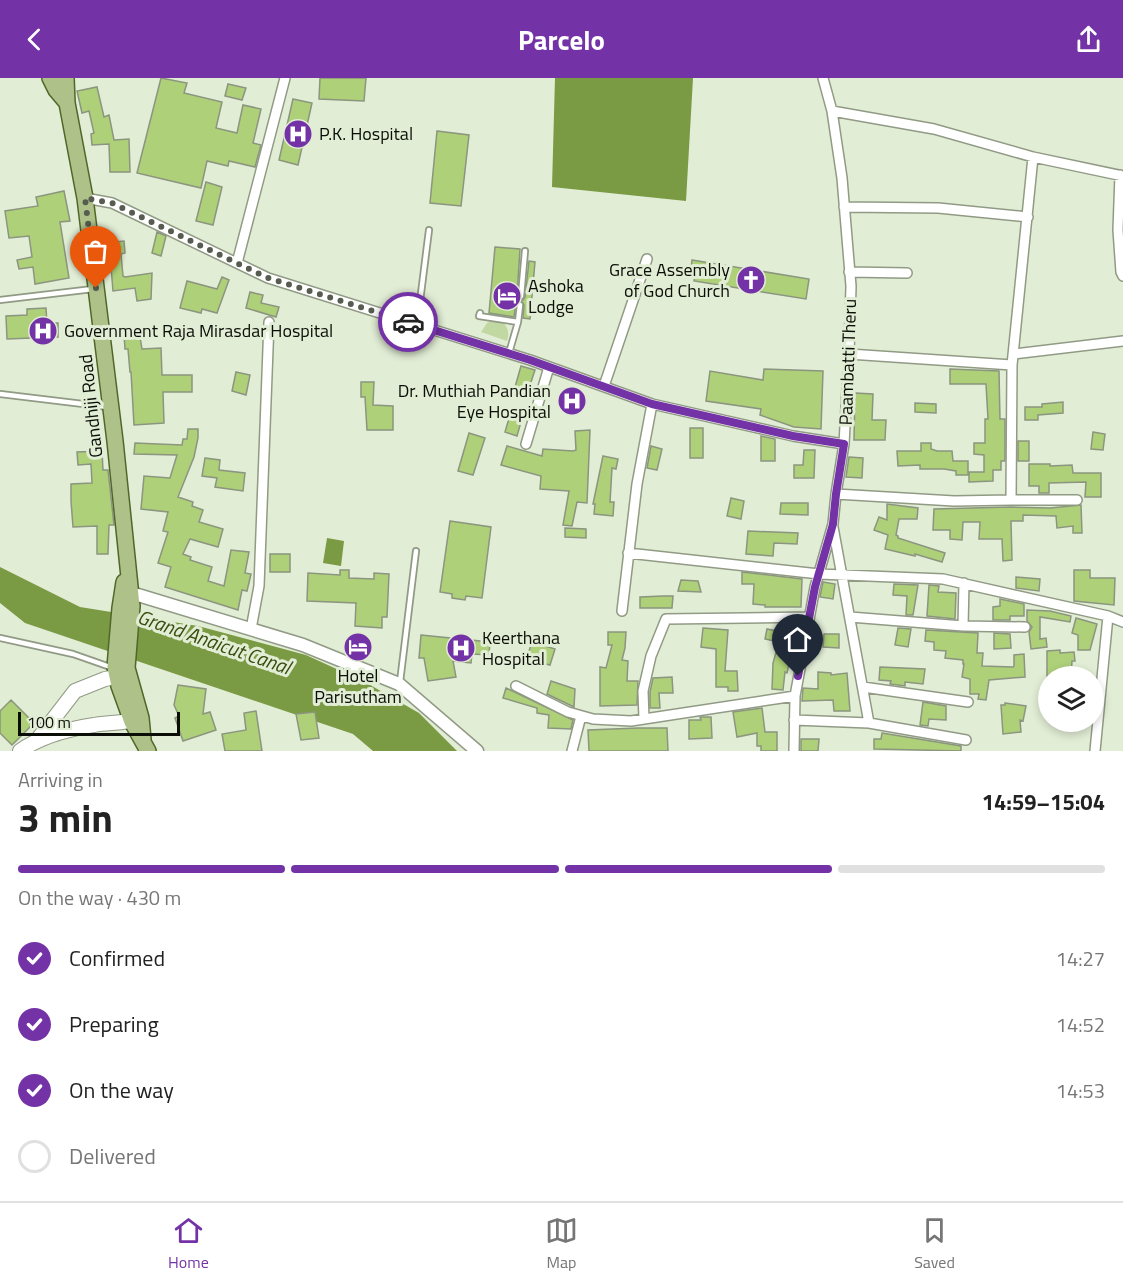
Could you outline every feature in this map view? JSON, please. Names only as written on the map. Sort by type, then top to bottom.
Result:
[{"type":"main road","name":"Gandhiji Road","points":[[50,78],[56,90],[68,103]]},
{"type":"main road","name":"Gandhiji Road","points":[[66,78],[68,103],[85,198],[111,408],[127,564],[130,603],[121,671]]},
{"type":"main road","points":[[30,746],[75,691],[121,671],[145,745]]},
{"type":"main road","points":[[30,746],[94,724],[136,720]]},
{"type":"street","points":[[237,263],[285,78]]},
{"type":"street","name":"Paambatti Theru","points":[[794,751],[795,696],[809,617],[833,524],[844,444],[849,354],[849,272],[844,207],[832,111],[823,78]]},
{"type":"street","points":[[832,111],[934,129],[1033,157],[1122,176],[1118,230],[1123,276]]},
{"type":"street","points":[[1011,500],[1012,365],[1033,157]]},
{"type":"street","points":[[85,198],[112,203],[268,278],[509,353],[652,404],[793,436],[844,444]]},
{"type":"street","points":[[844,207],[939,208],[1028,217]]},
{"type":"street","points":[[604,386],[647,259]]},
{"type":"street","points":[[849,272],[907,273]]},
{"type":"street","points":[[251,629],[259,586],[269,322]]},
{"type":"street","points":[[1014,354],[1123,341]]},
{"type":"street","points":[[849,354],[1012,365]]},
{"type":"street","points":[[526,444],[549,367]]},
{"type":"street","points":[[622,611],[636,483],[652,404]]},
{"type":"street","points":[[836,494],[954,501],[1077,500]]},
{"type":"street","points":[[833,524],[869,723]]},
{"type":"street","points":[[628,553],[819,574],[943,579],[1108,616],[1123,622]]},
{"type":"street","points":[[963,626],[964,583]]},
{"type":"street","points":[[130,603],[251,629],[303,645],[399,684],[477,751]]},
{"type":"street","points":[[1095,751],[1108,616]]},
{"type":"street","points":[[644,719],[642,691],[651,656],[666,619],[809,617]]},
{"type":"street","points":[[850,617],[963,626],[1025,627]]},
{"type":"street","points":[[516,686],[580,716],[631,721],[795,696]]},
{"type":"street","points":[[863,687],[968,702]]},
{"type":"street","points":[[572,751],[580,716]]},
{"type":"street","points":[[794,720],[869,723],[966,740]]},
{"type":"lane","points":[[417,325],[429,230]]},
{"type":"lane","points":[[520,296],[525,251]]},
{"type":"lane","points":[[0,300],[96,288]]},
{"type":"lane","points":[[509,353],[518,322],[519,305]]},
{"type":"lane","points":[[480,313],[479,316],[518,322]]},
{"type":"lane","points":[[0,394],[111,408]]},
{"type":"lane","points":[[399,684],[416,551]]},
{"type":"lane","points":[[0,638],[73,654],[121,671]]},
{"type":"shaded area","points":[[494,320],[506,326],[507,341],[481,332],[487,323]]},
{"type":"water","points":[[555,78],[693,78],[686,201],[552,187]]},
{"type":"water","points":[[327,538],[344,541],[341,566],[323,563]]},
{"type":"water","name":"Grand Anaicut Canal","points":[[0,567],[80,607],[198,626],[306,655],[365,682],[419,713],[457,751],[373,751],[353,734],[25,623],[0,603]]},
{"type":"building","points":[[161,78],[187,83],[184,93],[222,102],[216,128],[237,133],[243,105],[261,109],[253,143],[261,145],[255,167],[229,161],[228,166],[207,161],[201,188],[137,173]]},
{"type":"building","points":[[320,78],[366,78],[364,101],[319,99]]},
{"type":"building","points":[[228,84],[246,88],[242,100],[225,96]]},
{"type":"building","points":[[97,87],[104,117],[109,115],[114,140],[129,139],[130,172],[110,172],[109,144],[92,145],[91,134],[94,133],[89,111],[82,113],[77,91]]},
{"type":"building","points":[[293,99],[312,103],[298,165],[279,160]]},
{"type":"building","points":[[437,131],[469,135],[461,206],[430,203]]},
{"type":"building","points":[[206,182],[222,187],[213,225],[196,221]]},
{"type":"building","points":[[64,191],[70,221],[60,222],[69,278],[35,284],[33,267],[19,269],[17,260],[32,257],[29,236],[9,238],[5,211],[38,206],[36,197]]},
{"type":"building","points":[[157,232],[166,236],[161,256],[152,253]]},
{"type":"building","points":[[124,241],[125,253],[121,254],[123,276],[152,273],[151,299],[137,301],[135,288],[113,291],[110,255],[106,255],[105,243]]},
{"type":"building","name":"Ashoka Lodge","points":[[495,247],[520,249],[517,296],[519,300],[525,297],[529,261],[535,262],[530,319],[523,318],[524,305],[521,301],[516,303],[514,317],[489,313]]},
{"type":"building","name":"Grace Assembly of God Church","points":[[692,260],[809,279],[806,299],[694,281],[696,270],[691,269]]},
{"type":"building","points":[[222,277],[229,280],[217,313],[202,309],[201,313],[180,308],[187,281],[217,289]]},
{"type":"building","points":[[250,292],[263,295],[261,303],[279,307],[276,317],[246,308]]},
{"type":"building","points":[[46,308],[47,323],[58,323],[58,337],[7,339],[6,316],[27,315],[27,309]]},
{"type":"building","points":[[139,331],[142,349],[161,348],[162,375],[192,375],[192,392],[163,392],[164,423],[134,425],[131,372],[124,334]]},
{"type":"building","points":[[521,366],[535,370],[528,391],[515,387]]},
{"type":"building","points":[[764,369],[823,371],[821,429],[794,427],[760,415],[761,409],[706,401],[710,371],[763,380]]},
{"type":"building","points":[[950,369],[999,371],[1000,419],[1005,419],[1005,461],[1001,461],[1001,470],[993,470],[993,481],[969,482],[969,472],[984,472],[984,455],[974,454],[974,443],[985,443],[985,419],[988,419],[986,384],[950,384]]},
{"type":"building","points":[[236,372],[250,375],[246,395],[232,391]]},
{"type":"building","points":[[361,382],[374,382],[373,405],[393,406],[393,430],[367,430],[365,397],[361,397]]},
{"type":"building","points":[[855,393],[873,394],[872,420],[886,420],[885,440],[854,440]]},
{"type":"building","points":[[1063,402],[1063,413],[1038,415],[1038,420],[1025,420],[1025,407],[1042,407],[1042,404]]},
{"type":"building","points":[[915,403],[936,404],[936,413],[915,412]]},
{"type":"building","points":[[512,408],[524,411],[517,436],[505,432]]},
{"type":"building","points":[[690,428],[703,428],[703,458],[690,458]]},
{"type":"building","points":[[188,429],[198,429],[198,438],[194,457],[178,497],[193,502],[192,506],[203,510],[199,522],[223,529],[218,547],[190,539],[183,554],[191,557],[190,560],[212,567],[208,581],[224,586],[231,550],[249,552],[245,573],[251,574],[247,591],[242,590],[238,610],[165,587],[171,567],[158,563],[168,532],[163,531],[168,512],[141,509],[144,476],[170,478],[177,455],[134,454],[135,443],[182,445],[183,439],[187,439]]},
{"type":"building","points":[[590,430],[587,503],[577,502],[572,526],[563,525],[569,491],[540,489],[541,476],[501,465],[507,446],[542,456],[543,449],[573,451],[576,450],[575,431]]},
{"type":"building","points":[[1093,432],[1105,434],[1103,450],[1091,449]]},
{"type":"building","points":[[469,433],[485,438],[473,475],[458,471]]},
{"type":"building","points":[[761,436],[775,439],[775,461],[761,461]]},
{"type":"building","points":[[1018,441],[1029,441],[1029,461],[1018,461]]},
{"type":"building","points":[[921,443],[931,443],[931,449],[937,451],[952,451],[953,461],[968,461],[968,475],[956,475],[956,471],[944,469],[920,469],[920,465],[898,466],[897,451],[921,451]]},
{"type":"building","points":[[651,446],[662,449],[657,470],[647,468]]},
{"type":"building","points":[[804,450],[815,450],[814,478],[794,478],[794,465],[803,465]]},
{"type":"building","points":[[102,451],[103,470],[108,470],[114,525],[109,525],[108,554],[97,554],[97,526],[73,527],[71,501],[71,484],[92,483],[91,464],[78,465],[77,452]]},
{"type":"building","points":[[603,456],[618,459],[616,469],[612,468],[610,502],[614,502],[613,516],[594,514],[595,504],[593,504]]},
{"type":"building","points":[[849,457],[863,458],[862,478],[846,477]]},
{"type":"building","points":[[205,458],[220,460],[219,470],[245,473],[243,491],[215,487],[217,478],[202,476]]},
{"type":"building","points":[[1029,464],[1072,465],[1073,473],[1101,473],[1101,497],[1085,497],[1086,482],[1049,483],[1049,493],[1039,493],[1039,486],[1029,486]]},
{"type":"building","points":[[731,498],[744,501],[741,519],[727,516]]},
{"type":"building","points":[[781,503],[808,503],[808,515],[780,514]]},
{"type":"building","points":[[887,504],[918,508],[917,519],[899,519],[896,535],[898,538],[945,553],[942,562],[885,549],[888,535],[874,530],[879,517],[887,520]]},
{"type":"building","points":[[1081,505],[1082,533],[1073,533],[1073,526],[1057,528],[1056,516],[1023,515],[1023,521],[1011,521],[1012,560],[1003,561],[1002,539],[979,539],[980,522],[963,522],[962,540],[950,539],[950,530],[933,530],[934,509],[1050,508]]},
{"type":"building","points":[[450,521],[491,527],[482,598],[466,596],[465,600],[452,598],[452,594],[440,592]]},
{"type":"building","points":[[565,528],[586,529],[586,538],[565,537]]},
{"type":"building","points":[[748,531],[798,533],[797,544],[774,543],[773,556],[746,554]]},
{"type":"building","points":[[270,554],[290,554],[290,572],[270,572]]},
{"type":"building","points":[[340,570],[349,570],[349,578],[374,579],[374,573],[389,574],[387,617],[382,617],[382,628],[355,626],[356,603],[307,601],[308,573],[340,575]]},
{"type":"building","points":[[1074,570],[1090,570],[1090,578],[1115,578],[1114,605],[1074,601]]},
{"type":"building","points":[[742,572],[802,579],[801,607],[765,607],[765,605],[753,604],[754,584],[742,584]]},
{"type":"building","points":[[1016,577],[1040,579],[1039,591],[1016,588]]},
{"type":"building","points":[[681,580],[698,581],[701,592],[678,591]]},
{"type":"building","points":[[823,582],[835,584],[833,599],[820,597]]},
{"type":"building","points":[[894,584],[918,585],[913,615],[906,615],[907,596],[893,595]]},
{"type":"building","points":[[929,585],[939,586],[938,592],[956,593],[955,619],[927,616]]},
{"type":"building","points":[[673,596],[672,608],[640,608],[640,597]]},
{"type":"building","points":[[1000,599],[1024,604],[1024,616],[1010,616],[1010,620],[993,620],[993,607],[1000,606]]},
{"type":"building","points":[[1027,610],[1050,611],[1071,616],[1070,622],[1040,617],[1040,639],[1046,638],[1047,647],[1031,649],[1029,632],[1032,627],[1027,621]]},
{"type":"building","points":[[1076,618],[1097,624],[1090,650],[1078,650],[1078,635],[1072,633]]},
{"type":"building","points":[[784,624],[790,626],[786,646],[793,647],[787,673],[785,672],[783,690],[772,689],[773,663],[779,642],[765,639],[767,629],[782,632]]},
{"type":"building","points":[[703,628],[728,630],[725,671],[737,671],[738,691],[728,691],[728,687],[716,687],[716,649],[701,647]]},
{"type":"building","points":[[898,628],[911,629],[908,647],[895,645]]},
{"type":"building","points":[[926,630],[978,633],[977,653],[983,653],[982,666],[1013,667],[1014,655],[1024,654],[1025,677],[989,680],[986,700],[978,699],[979,694],[970,694],[970,679],[962,677],[963,660],[945,658],[946,651],[934,650],[934,642],[925,641]]},
{"type":"building","points":[[608,632],[626,632],[622,660],[628,661],[627,681],[638,681],[637,705],[600,706],[600,667],[606,668],[612,645],[608,645]]},
{"type":"building","points":[[994,633],[1010,634],[1011,648],[994,649]]},
{"type":"building","points":[[824,634],[839,634],[839,648],[823,647]]},
{"type":"building","points":[[421,635],[490,642],[489,655],[472,654],[471,663],[453,661],[456,677],[428,681],[424,658],[419,658]]},
{"type":"building","points":[[532,642],[555,649],[550,665],[529,660],[531,655],[528,654]]},
{"type":"building","points":[[1047,651],[1074,652],[1075,661],[1072,661],[1072,666],[1047,666]]},
{"type":"building","points":[[880,667],[925,669],[923,684],[905,682],[905,686],[879,680]]},
{"type":"building","points":[[818,672],[831,673],[831,675],[847,673],[850,711],[834,711],[833,700],[802,701],[803,688],[818,689]]},
{"type":"building","points":[[672,677],[673,693],[659,693],[660,708],[650,708],[653,678]]},
{"type":"building","points":[[551,681],[575,689],[574,707],[547,694]]},
{"type":"building","points":[[178,685],[206,689],[203,714],[210,712],[216,730],[183,741],[175,718],[179,716],[174,705]]},
{"type":"building","points":[[506,688],[573,720],[571,729],[548,728],[549,715],[537,713],[537,708],[503,698]]},
{"type":"building","points":[[11,700],[34,723],[12,745],[0,733],[0,711]]},
{"type":"building","points":[[923,702],[946,706],[946,720],[929,719],[928,726],[920,725]]},
{"type":"building","points":[[1005,703],[1026,706],[1023,721],[1020,720],[1021,732],[1003,734],[1001,705]]},
{"type":"building","points":[[762,708],[765,732],[777,732],[777,751],[761,751],[761,746],[757,746],[757,733],[737,737],[733,712]]},
{"type":"building","points":[[256,711],[262,751],[225,751],[222,734],[246,730],[244,713]]},
{"type":"building","points":[[315,712],[319,738],[301,740],[296,714]]},
{"type":"building","points":[[700,717],[711,717],[712,738],[689,739],[689,720],[701,720]]},
{"type":"building","points":[[667,728],[668,751],[589,751],[588,730]]},
{"type":"building","points":[[882,733],[961,746],[961,751],[874,749],[874,739],[881,739]]},
{"type":"building","points":[[801,739],[819,739],[818,751],[801,751]]},
{"type":"way so far","points":[[96,288],[85,198],[112,203],[268,278],[408,322]]},
{"type":"place","name":"P.K. Hospital","points":[[298,134]]},
{"type":"place","name":"Grace Assembly of God Church","points":[[751,280]]},
{"type":"place","name":"Ashoka Lodge","points":[[507,296]]},
{"type":"place","name":"Government Raja Mirasdar Hospital","points":[[43,331]]},
{"type":"place","name":"Dr. Muthiah Pandian Eye Hospital","points":[[572,401]]},
{"type":"place","name":"Hotel Parisutham","points":[[358,647]]},
{"type":"place","name":"Keerthana Hospital","points":[[461,648]]},
{"type":"route","points":[[408,322],[530,360],[652,404],[793,436],[844,444],[833,524],[815,587],[798,676]]}]
